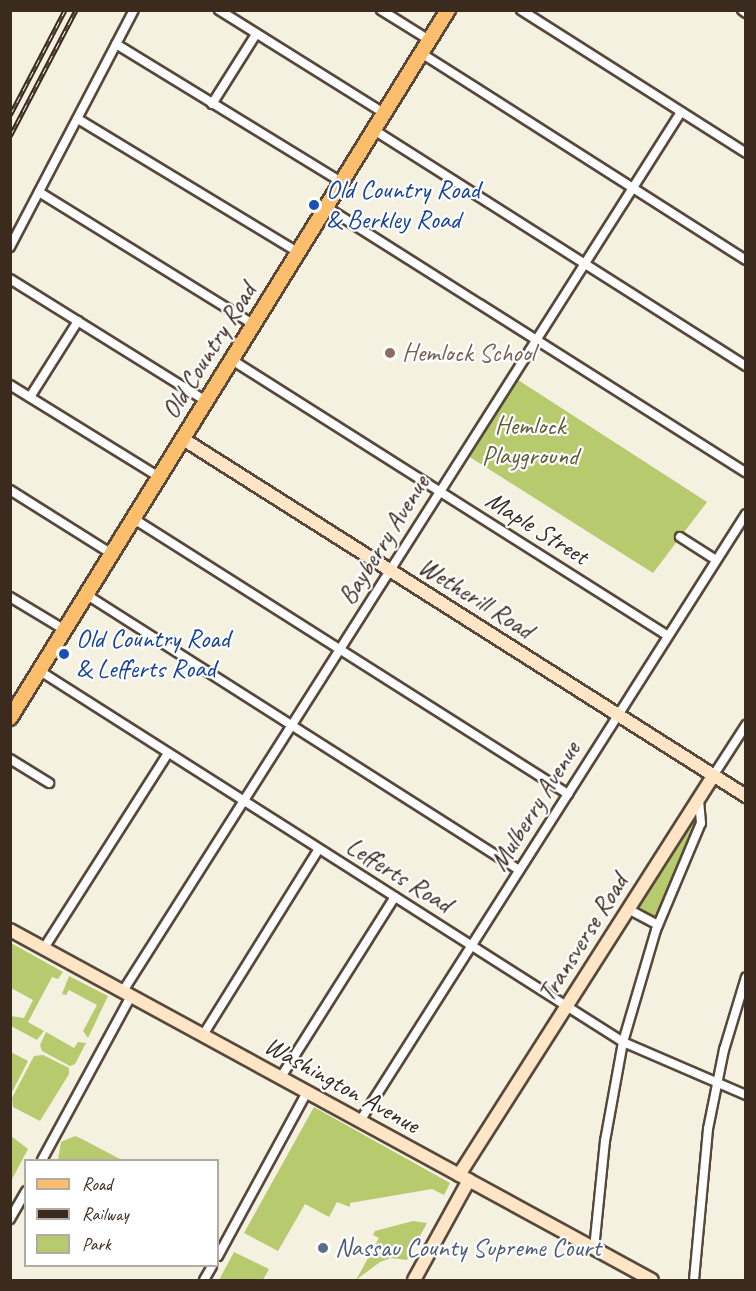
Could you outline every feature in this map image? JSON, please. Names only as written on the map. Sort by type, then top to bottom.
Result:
[{"type":"main road","name":"Old Country Road","points":[[13,708],[40,671],[448,10]]},
{"type":"street","points":[[10,247],[134,10]]},
{"type":"street","points":[[219,10],[384,113]]},
{"type":"street","points":[[381,10],[429,40]]},
{"type":"street","points":[[521,10],[746,153]]},
{"type":"street","points":[[212,104],[256,34]]},
{"type":"street","points":[[116,44],[341,182]]},
{"type":"street","points":[[421,53],[746,260]]},
{"type":"street","name":"Bayberry Avenue","points":[[43,1159],[127,993],[244,801],[681,112]]},
{"type":"street","points":[[78,118],[298,252]]},
{"type":"street","points":[[374,130],[746,366]]},
{"type":"street","points":[[39,192],[253,324]]},
{"type":"street","points":[[326,207],[746,473]]},
{"type":"street","points":[[10,279],[206,401]]},
{"type":"street","points":[[30,397],[78,321]]},
{"type":"street","name":"Maple Street","points":[[232,360],[668,636]]},
{"type":"street","points":[[10,385],[159,477]]},
{"type":"street","name":"Wetherill Road","points":[[183,439],[746,796]]},
{"type":"street","points":[[10,490],[112,554]]},
{"type":"street","name":"Mulberry Avenue","points":[[360,1121],[746,514]]},
{"type":"street","points":[[134,519],[568,794]]},
{"type":"street","points":[[680,537],[716,560]]},
{"type":"street","points":[[87,595],[519,870]]},
{"type":"street","points":[[10,597],[65,630]]},
{"type":"street","name":"Lefferts Road","points":[[40,671],[623,1042],[746,1095]]},
{"type":"street","name":"Transverse Road","points":[[414,1281],[464,1178],[567,1006],[746,725]]},
{"type":"street","points":[[44,948],[168,753]]},
{"type":"street","points":[[10,759],[49,783]]},
{"type":"street","points":[[594,1249],[605,1141],[623,1042],[657,925],[700,823],[699,798]]},
{"type":"street","points":[[203,1035],[319,849]]},
{"type":"street","points":[[281,1077],[395,897]]},
{"type":"street","points":[[628,909],[657,925]]},
{"type":"street","name":"Washington Avenue","points":[[10,930],[652,1281]]},
{"type":"street","points":[[694,1281],[699,1197],[717,1084],[746,977]]},
{"type":"street","points":[[219,1254],[307,1092]]},
{"type":"street","points":[[10,1219],[24,1194]]},
{"type":"street","points":[[204,1281],[211,1267]]},
{"type":"green space","name":"Hemlock Playground","points":[[515,378],[707,502],[653,573],[465,454]]},
{"type":"green space","points":[[700,798],[702,815],[658,925],[629,909]]},
{"type":"green space","points":[[11,943],[63,972],[58,979],[52,977],[28,1022],[44,1031],[37,1040],[11,1026],[11,1016],[24,1018],[33,1000],[11,988]]},
{"type":"green space","points":[[69,976],[108,996],[88,1038],[83,1031],[97,1005],[69,990],[66,995],[62,994]]},
{"type":"green space","points":[[46,1032],[74,1048],[78,1042],[86,1043],[75,1064],[70,1066],[42,1051],[40,1045]]},
{"type":"green space","points":[[11,1052],[28,1061],[11,1094]]},
{"type":"green space","points":[[43,1055],[69,1068],[69,1074],[40,1121],[13,1107],[12,1098],[34,1056]]},
{"type":"green space","points":[[314,1107],[450,1183],[444,1195],[432,1189],[350,1203],[350,1207],[337,1202],[329,1217],[305,1204],[278,1251],[244,1233]]},
{"type":"green space","points":[[11,1136],[28,1149],[11,1181]]},
{"type":"green space","points":[[75,1136],[120,1159],[58,1159],[61,1142]]},
{"type":"green space","points":[[413,1221],[427,1223],[407,1260],[391,1258],[380,1262],[356,1280],[379,1238],[373,1235],[375,1231]]},
{"type":"green space","points":[[234,1252],[269,1269],[263,1280],[219,1280]]},
{"type":"railway","points":[[10,115],[65,10]]},
{"type":"railway","points":[[10,136],[76,10]]},
{"type":"place","name":"Old Country Road & Berkley Road","points":[[314,205]]},
{"type":"place","name":"Hemlock School","points":[[390,353]]},
{"type":"place","name":"Old Country Road & Lefferts Road","points":[[64,654]]},
{"type":"place","name":"Nassau County Supreme Court","points":[[323,1248]]}]
